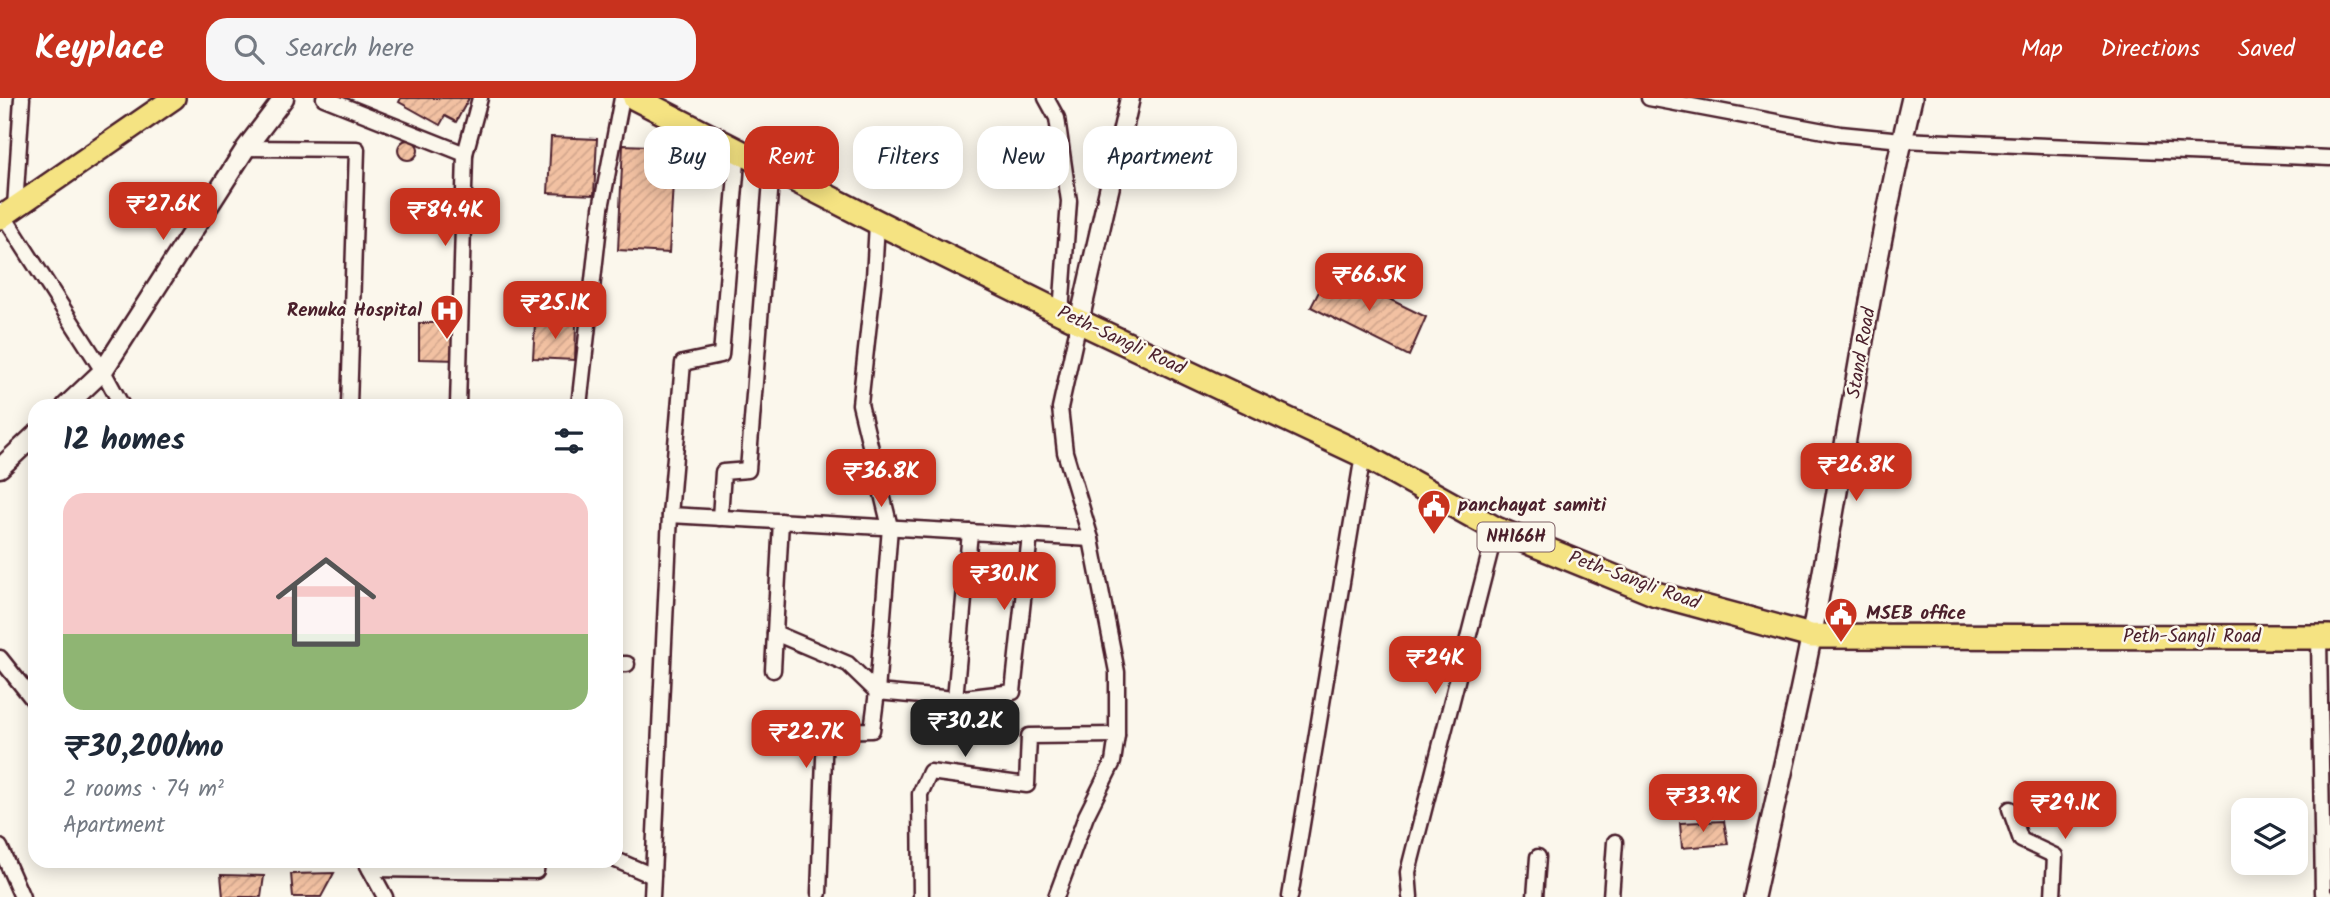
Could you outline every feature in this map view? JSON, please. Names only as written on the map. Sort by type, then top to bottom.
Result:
[{"type":"highway","name":"NH166H","points":[[635,98],[744,153]]},
{"type":"highway","name":"Peth-Sangli Road","points":[[813,189],[1070,318],[1363,454],[1496,529],[1656,594],[1811,636],[2325,637]]},
{"type":"main road","points":[[5,213],[174,98]]},
{"type":"main road","name":"Stand Road","points":[[1754,897],[1811,636],[1912,98]]},
{"type":"street","points":[[22,98],[5,213],[118,399]]},
{"type":"street","points":[[73,399],[103,370],[246,148],[284,98]]},
{"type":"street","points":[[324,98],[464,154]]},
{"type":"street","points":[[458,399],[464,154],[480,98]]},
{"type":"street","points":[[580,399],[601,208],[622,98]]},
{"type":"street","points":[[1045,98],[1056,118],[1069,201],[1070,318],[1060,408],[1065,452],[1091,539],[1117,673],[1118,735],[1113,762],[1086,816],[1056,897]]},
{"type":"street","points":[[1070,318],[1130,98]]},
{"type":"street","points":[[1649,98],[1840,134],[1902,140],[2330,158]]},
{"type":"street","points":[[246,148],[357,149],[349,399]]},
{"type":"street","points":[[652,897],[670,515],[683,363],[721,355],[738,150]]},
{"type":"street","points":[[720,518],[723,472],[748,470],[770,189]]},
{"type":"street","points":[[819,893],[825,731],[872,730],[877,692],[890,527],[860,404],[874,278],[877,222]]},
{"type":"street","points":[[0,468],[28,442]]},
{"type":"street","points":[[1290,897],[1363,454]]},
{"type":"street","points":[[670,515],[1091,539]]},
{"type":"street","points":[[773,670],[781,521]]},
{"type":"street","points":[[1410,897],[1409,872],[1496,529]]},
{"type":"street","points":[[955,699],[970,532]]},
{"type":"street","points":[[775,633],[848,664],[877,692],[955,699],[1013,692],[1030,535]]},
{"type":"street","points":[[2325,637],[2323,893],[2326,897]]},
{"type":"street","points":[[0,658],[28,693]]},
{"type":"street","points":[[921,897],[920,794],[930,772],[1027,785],[1030,736],[1118,735]]},
{"type":"street","points":[[2010,809],[2021,840],[2055,856],[2053,897]]},
{"type":"street","points":[[1611,897],[1615,842]]},
{"type":"street","points":[[0,847],[22,897]]},
{"type":"street","points":[[1535,897],[1538,858]]},
{"type":"street","points":[[623,863],[653,876]]},
{"type":"street","points":[[369,868],[385,897]]},
{"type":"street","points":[[452,868],[536,871],[536,868]]},
{"type":"building","points":[[401,98],[469,98],[456,122],[445,116],[440,125],[399,102]]},
{"type":"building","points":[[551,137],[597,139],[594,195],[548,193]]},
{"type":"building","points":[[408,140],[415,143],[418,150],[415,157],[408,160],[401,157],[398,150],[401,143]]},
{"type":"building","points":[[623,145],[644,146],[644,189],[673,189],[669,253],[618,250]]},
{"type":"building","points":[[1330,270],[1426,317],[1409,356],[1311,307]]},
{"type":"building","points":[[419,323],[458,323],[458,360],[419,359]]},
{"type":"building","points":[[535,323],[576,324],[575,360],[533,358]]},
{"type":"building","points":[[1724,821],[1728,844],[1682,848],[1680,823]]},
{"type":"building","points":[[334,873],[321,897],[293,897],[291,874]]},
{"type":"building","points":[[221,875],[264,876],[261,897],[223,897]]},
{"type":"place","name":"Renuka Hospital","points":[[447,341]]},
{"type":"place","name":"panchayat samiti","points":[[1434,536]]},
{"type":"place","name":"MSEB office","points":[[1841,644]]}]
